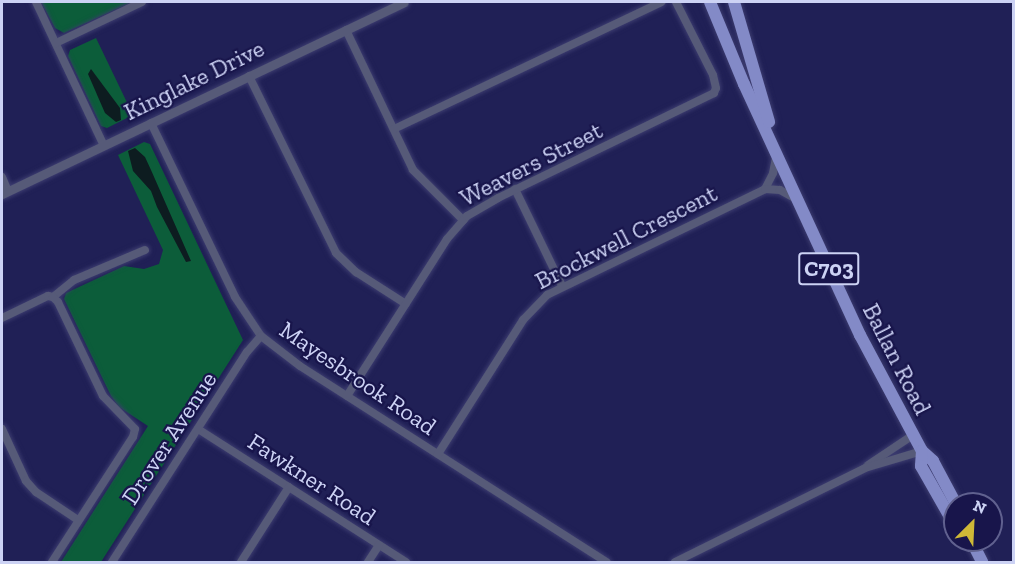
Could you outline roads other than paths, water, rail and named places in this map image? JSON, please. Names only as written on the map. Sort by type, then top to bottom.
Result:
[{"type":"main road","name":"Ballan Road","points":[[710,2],[777,156],[860,335],[921,451],[933,461],[950,492]]},
{"type":"main road","name":"Ballan Road","points":[[734,2],[777,156]]},
{"type":"main road","name":"Ballan Road","points":[[921,451],[921,466],[943,505]]},
{"type":"street","points":[[36,2],[104,146]]},
{"type":"street","points":[[56,43],[142,2]]},
{"type":"street","name":"Kinglake Drive","points":[[5,193],[401,2]]},
{"type":"street","points":[[394,129],[661,2]]},
{"type":"street","name":"Weavers Street","points":[[347,396],[447,239],[463,220],[481,207],[515,189],[714,93],[716,88],[713,75],[676,2]]},
{"type":"street","points":[[346,30],[413,170],[463,220]]},
{"type":"street","points":[[249,76],[336,253],[356,272],[406,304]]},
{"type":"street","name":"Mayesbrook Road","points":[[151,123],[235,297],[261,336],[272,347],[607,562]]},
{"type":"street","points":[[777,156],[773,173],[765,189],[780,190],[798,200]]},
{"type":"street","points":[[2,177],[5,193]]},
{"type":"street","points":[[515,189],[562,286]]},
{"type":"street","name":"Brockwell Crescent","points":[[438,454],[523,320],[534,307],[562,286],[765,189]]},
{"type":"street","points":[[53,297],[74,280],[145,250]]},
{"type":"street","points":[[2,318],[48,296],[53,297],[58,302],[104,396],[135,429],[133,436],[52,562]]},
{"type":"street","name":"Drover Avenue","points":[[112,562],[248,352],[261,336]]},
{"type":"street","points":[[2,429],[26,481],[36,492],[78,520]]},
{"type":"street","name":"Fawkner Road","points":[[198,429],[406,562]]},
{"type":"street","points":[[675,562],[865,468],[913,435]]},
{"type":"street","points":[[865,468],[921,451]]},
{"type":"street","points":[[241,562],[289,487]]},
{"type":"street","points":[[368,562],[379,545]]}]
